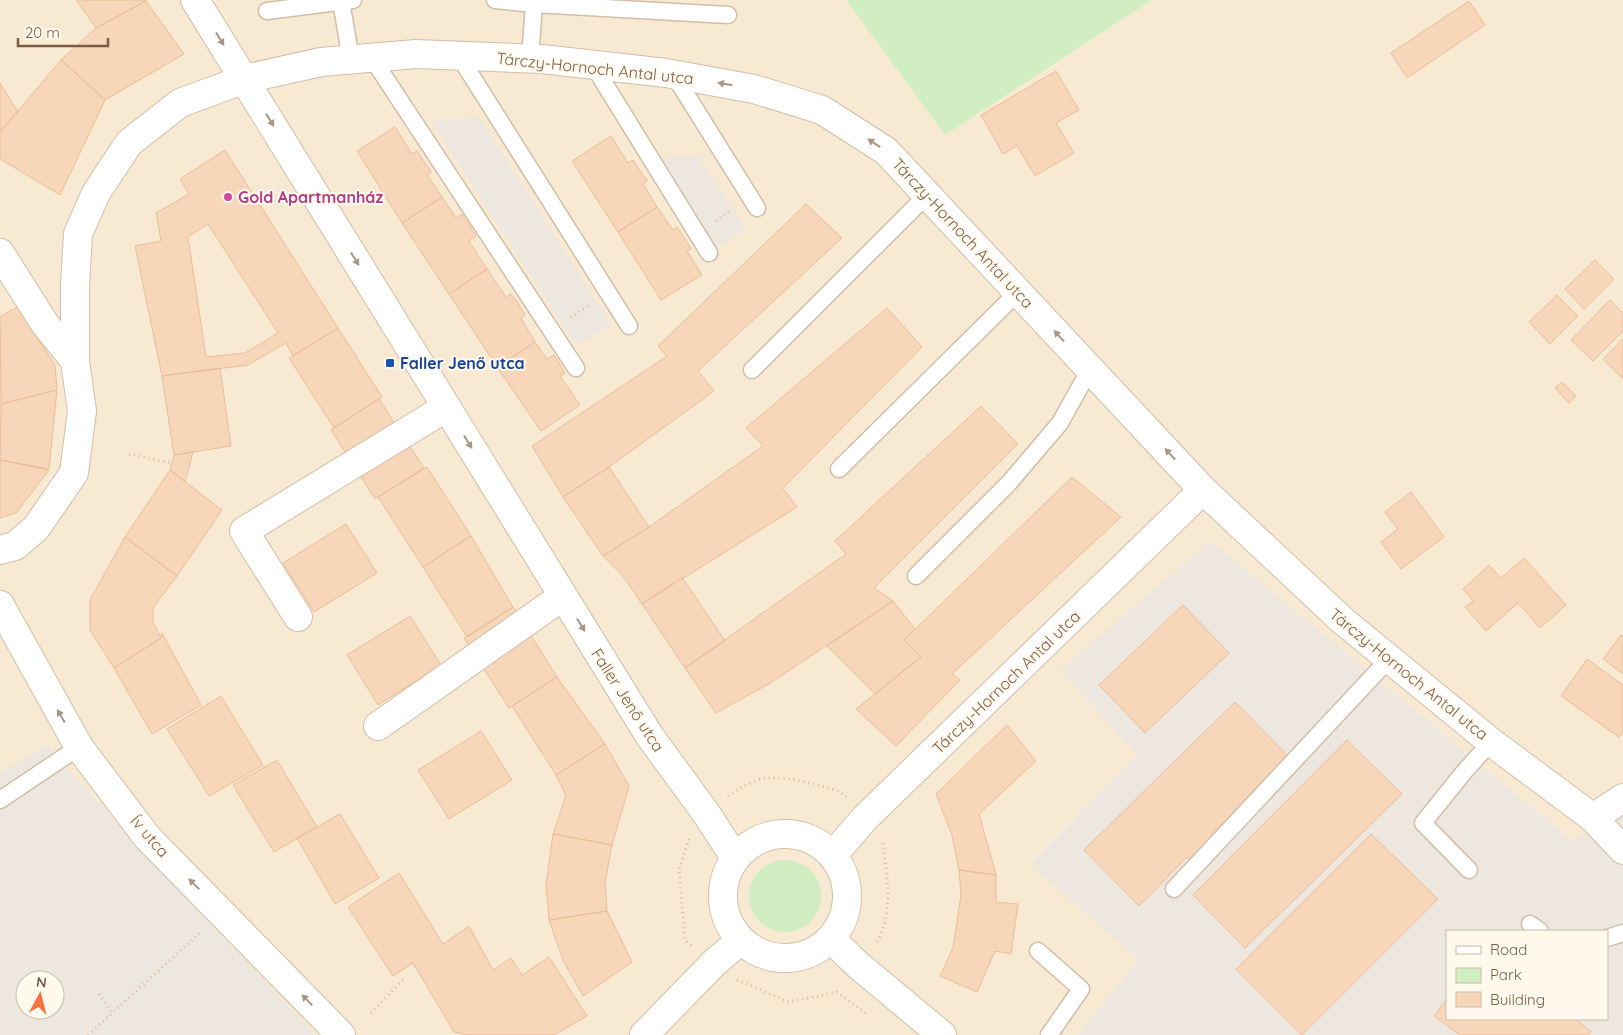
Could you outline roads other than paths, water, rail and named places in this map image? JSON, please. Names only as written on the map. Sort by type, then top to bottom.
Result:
[{"type":"street","name":"Faller Jenő utca","points":[[195,0],[648,735],[708,816],[735,858]]},
{"type":"street","name":"Tárczy-Hornoch Antal utca","points":[[0,550],[15,546],[36,528],[74,473],[82,411],[75,361],[74,286],[78,234],[96,193],[129,143],[180,104],[245,79],[321,62],[416,54],[530,59],[593,65],[674,75],[754,89],[822,110],[886,152],[1203,490],[1343,621],[1492,742],[1593,818],[1623,850]]},
{"type":"street","points":[[0,253],[45,324],[75,361]]},
{"type":"street","points":[[298,617],[244,531],[447,407]]},
{"type":"street","name":"Tárczy-Hornoch Antal utca","points":[[833,855],[865,818],[1203,490]]},
{"type":"street","points":[[378,726],[563,596]]},
{"type":"street","name":"Ív utca","points":[[0,606],[79,747],[147,837],[341,1035]]},
{"type":"street","points":[[1593,818],[1623,798]]},
{"type":"street","points":[[784,833],[802,836],[819,843],[833,855],[843,871],[848,888],[847,907],[842,924],[831,939],[815,951],[796,958],[776,958],[757,952],[740,940],[730,926],[723,909],[722,891],[726,873],[735,858],[749,845],[766,836],[784,833]]},
{"type":"street","points":[[831,939],[858,965],[942,1035]]},
{"type":"street","points":[[644,1035],[714,962],[740,940]]},
{"type":"lane","points":[[266,11],[347,0],[362,59],[576,368]]},
{"type":"lane","points":[[495,0],[728,15]]},
{"type":"lane","points":[[530,59],[534,4]]},
{"type":"lane","points":[[459,56],[629,326]]},
{"type":"lane","points":[[593,65],[709,253]]},
{"type":"lane","points":[[674,75],[754,202]]},
{"type":"lane","points":[[752,370],[927,195]]},
{"type":"lane","points":[[839,468],[1018,292]]},
{"type":"lane","points":[[916,576],[1009,483],[1060,423],[1090,369]]},
{"type":"lane","points":[[1174,889],[1389,659]]},
{"type":"lane","points":[[1469,870],[1424,823],[1464,772],[1492,742]]},
{"type":"lane","points":[[0,800],[79,747]]},
{"type":"lane","points":[[1608,938],[1623,933]]},
{"type":"lane","points":[[1038,951],[1081,989],[1049,1035]]},
{"type":"place","name":"Gold Apartmanház","points":[[228,197]]},
{"type":"place","name":"Faller Jenő utca","points":[[390,363]]}]
